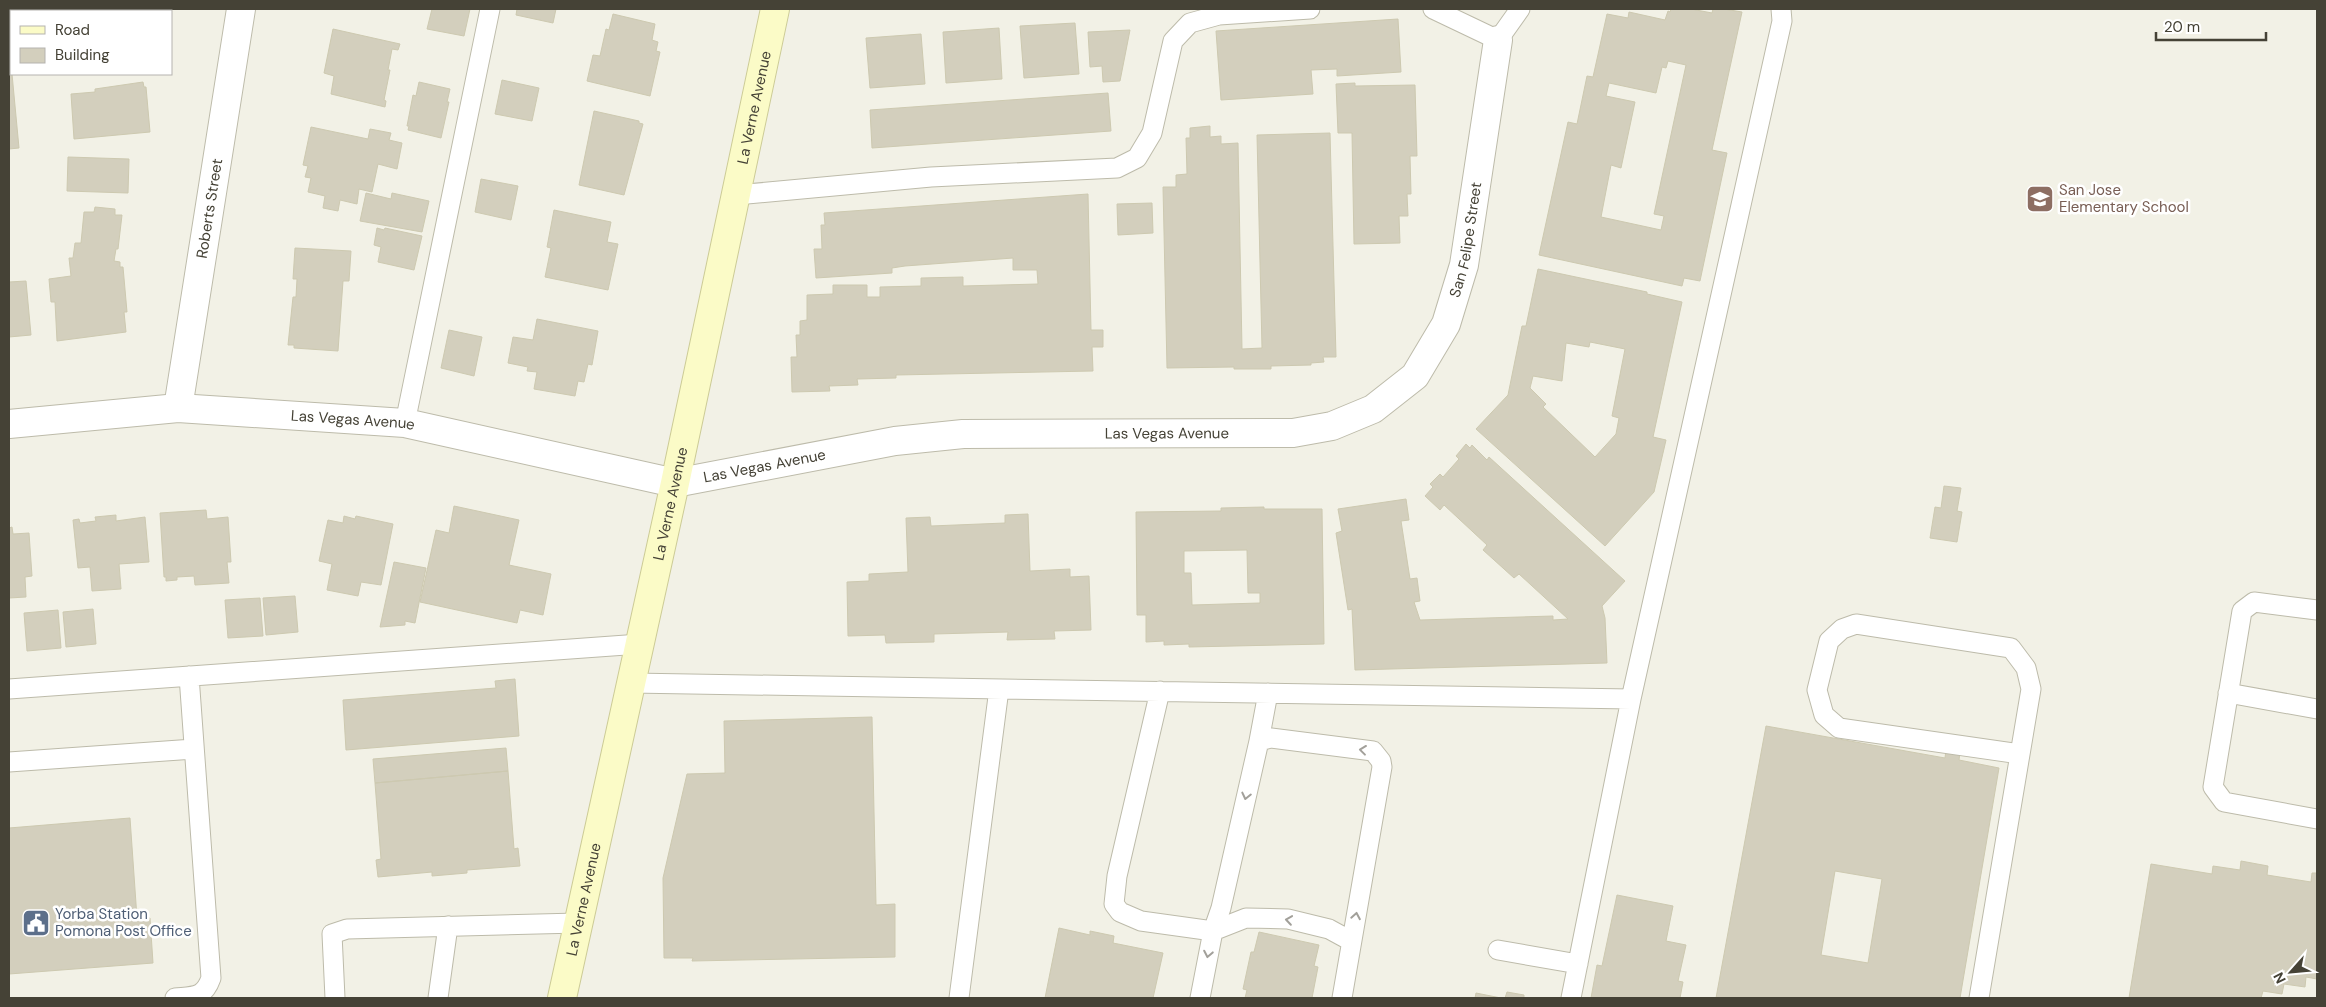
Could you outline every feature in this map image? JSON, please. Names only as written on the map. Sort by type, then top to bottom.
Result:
[{"type":"main road","name":"La Verne Avenue","points":[[562,998],[675,483],[775,9]]},
{"type":"street","name":"Roberts Street","points":[[178,408],[241,9]]},
{"type":"street","name":"San Felipe Street","points":[[1372,409],[1415,376],[1446,324],[1464,265],[1498,40]]},
{"type":"street","name":"Las Vegas Avenue","points":[[9,424],[178,408],[405,423],[675,483],[895,441],[963,434],[1294,433],[1332,426],[1372,409]]},
{"type":"lane","points":[[405,423],[490,9]]},
{"type":"lane","points":[[736,195],[931,177],[1117,168],[1137,158],[1152,133],[1173,41],[1190,23],[1219,15],[1310,9]]},
{"type":"lane","points":[[1433,9],[1498,40],[1520,9]]},
{"type":"lane","points":[[1571,998],[1631,699],[1782,21],[1781,9]]},
{"type":"lane","points":[[2317,610],[2254,602],[2242,611],[2213,787],[2224,802],[2317,819]]},
{"type":"lane","points":[[1979,998],[2031,689],[2026,668],[2011,648],[1856,624],[1842,629],[1829,641],[1817,690],[1824,715],[1839,728],[2020,754]]},
{"type":"lane","points":[[9,689],[640,644]]},
{"type":"lane","points":[[175,998],[197,996],[207,990],[211,978],[188,676]]},
{"type":"lane","points":[[631,682],[1631,699]]},
{"type":"lane","points":[[959,998],[999,689]]},
{"type":"lane","points":[[1160,691],[1117,876],[1114,904],[1120,912],[1141,921],[1213,931],[1246,918],[1288,919],[1329,929],[1351,941]]},
{"type":"lane","points":[[1200,998],[1213,931],[1221,908],[1268,693]]},
{"type":"lane","points":[[2228,693],[2317,709]]},
{"type":"lane","points":[[1259,740],[1270,738],[1373,751],[1381,760],[1382,767],[1342,998]]},
{"type":"lane","points":[[9,762],[194,748]]},
{"type":"lane","points":[[335,998],[332,934],[347,929],[578,923]]},
{"type":"lane","points":[[438,998],[448,926]]},
{"type":"lane","points":[[1498,950],[1578,964]]},
{"type":"building","points":[[432,9],[470,9],[464,36],[427,29]]},
{"type":"building","points":[[517,9],[556,9],[553,23],[516,15]]},
{"type":"building","points":[[1671,9],[1691,9],[1712,13],[1713,9],[1724,9],[1742,12],[1712,150],[1727,153],[1700,281],[1684,278],[1682,286],[1539,255],[1568,122],[1577,124],[1587,76],[1593,77],[1607,14],[1628,18],[1629,12],[1665,20],[1668,11],[1670,12]],"holes":[[[1668,61],[1686,65],[1654,214],[1664,216],[1661,230],[1601,217],[1611,165],[1621,168],[1635,102],[1606,96],[1609,83],[1656,93],[1662,67],[1666,68]]]},
{"type":"building","points":[[613,14],[655,24],[652,40],[658,42],[656,51],[660,52],[650,96],[587,81],[593,55],[600,56],[606,29],[609,30]]},
{"type":"building","points":[[1398,19],[1401,72],[1337,76],[1337,69],[1311,70],[1313,94],[1221,100],[1216,31]]},
{"type":"building","points":[[1075,23],[1079,74],[1024,78],[1020,26]]},
{"type":"building","points":[[999,28],[1002,79],[946,83],[943,32]]},
{"type":"building","points":[[333,29],[400,44],[398,50],[392,49],[384,100],[386,101],[385,107],[331,94],[334,76],[324,73]]},
{"type":"building","points":[[1130,30],[1120,81],[1103,82],[1102,66],[1090,67],[1088,32]]},
{"type":"building","points":[[921,34],[925,84],[870,88],[866,38]]},
{"type":"building","points":[[10,71],[10,75],[12,75],[19,148],[9,149]]},
{"type":"building","points":[[502,80],[539,88],[532,121],[495,114]]},
{"type":"building","points":[[143,82],[144,87],[146,87],[150,132],[74,139],[71,94],[95,92],[95,89]]},
{"type":"building","points":[[419,82],[450,89],[441,138],[408,130],[409,126],[407,126],[413,95],[416,96]]},
{"type":"building","points":[[1355,83],[1355,86],[1415,85],[1417,156],[1410,156],[1411,194],[1407,194],[1408,216],[1399,216],[1400,243],[1354,244],[1352,133],[1338,133],[1336,84]]},
{"type":"building","points":[[1108,93],[1111,131],[872,148],[870,110]]},
{"type":"building","points":[[594,111],[639,121],[639,123],[643,124],[624,195],[579,185]]},
{"type":"building","points":[[1210,126],[1210,137],[1221,136],[1221,144],[1238,143],[1242,349],[1262,348],[1257,135],[1330,133],[1336,357],[1323,357],[1324,362],[1311,363],[1311,365],[1271,366],[1271,369],[1234,369],[1234,367],[1167,368],[1163,187],[1176,187],[1176,175],[1187,174],[1186,138],[1190,138],[1190,128]]},
{"type":"building","points":[[311,127],[368,139],[370,129],[391,133],[389,140],[402,143],[397,169],[378,164],[372,192],[359,189],[357,204],[340,200],[338,211],[323,208],[325,196],[308,192],[311,178],[305,177],[308,166],[303,165]]},
{"type":"building","points":[[68,157],[129,159],[128,193],[67,191]]},
{"type":"building","points":[[481,179],[518,186],[511,220],[475,212]]},
{"type":"building","points":[[366,193],[391,199],[392,193],[429,201],[422,232],[360,221]]},
{"type":"building","points":[[1088,194],[1091,330],[1103,330],[1103,347],[1092,347],[1093,371],[896,375],[896,378],[857,379],[858,385],[829,386],[830,391],[792,392],[791,357],[797,357],[796,335],[800,335],[800,321],[807,320],[807,295],[833,294],[833,285],[867,285],[867,297],[880,297],[880,287],[921,286],[921,278],[963,277],[963,286],[1038,284],[1037,270],[1013,270],[1013,258],[905,266],[892,268],[892,273],[816,278],[814,249],[822,249],[821,225],[825,225],[824,213]]},
{"type":"building","points":[[1152,203],[1153,233],[1118,235],[1117,204]]},
{"type":"building","points":[[95,207],[115,209],[115,215],[122,215],[118,249],[116,249],[114,261],[120,262],[120,267],[123,267],[127,312],[124,312],[126,332],[57,341],[55,302],[51,302],[49,279],[71,276],[69,258],[73,258],[75,243],[81,243],[84,212],[94,212]]},
{"type":"building","points":[[554,210],[611,222],[607,242],[618,244],[608,290],[545,277],[551,248],[547,247]]},
{"type":"building","points":[[377,228],[422,236],[414,270],[378,262],[381,247],[374,245]]},
{"type":"building","points":[[295,248],[351,251],[349,281],[343,281],[338,351],[294,348],[294,345],[288,345],[293,297],[296,297],[297,279],[293,279]]},
{"type":"building","points":[[1538,269],[1647,292],[1647,294],[1682,302],[1653,437],[1666,440],[1654,492],[1605,546],[1476,429],[1508,395],[1522,326],[1526,326]],"holes":[[[1590,342],[1625,349],[1612,416],[1619,418],[1616,434],[1595,457],[1543,407],[1546,404],[1530,388],[1533,376],[1562,381],[1566,343],[1589,347]]]},
{"type":"building","points":[[26,281],[31,335],[9,337],[9,282]]},
{"type":"building","points":[[537,319],[598,331],[592,365],[588,364],[584,382],[578,381],[575,396],[534,389],[537,372],[527,371],[528,367],[508,363],[513,337],[533,340]]},
{"type":"building","points":[[449,330],[482,337],[474,376],[441,368]]},
{"type":"building","points":[[1466,444],[1470,448],[1472,445],[1487,460],[1489,457],[1625,581],[1602,606],[1605,618],[1607,663],[1355,670],[1352,609],[1348,610],[1336,533],[1342,531],[1338,509],[1406,499],[1409,520],[1401,521],[1410,579],[1417,578],[1420,601],[1414,602],[1420,620],[1553,616],[1553,620],[1568,619],[1519,574],[1514,578],[1483,550],[1487,545],[1444,505],[1440,510],[1425,496],[1433,487],[1430,484],[1440,474],[1443,477],[1459,459],[1456,456]]},
{"type":"building","points":[[1944,486],[1961,488],[1957,511],[1962,512],[1957,542],[1930,538],[1935,507],[1941,508]]},
{"type":"building","points":[[454,506],[519,520],[509,565],[551,574],[543,615],[520,610],[517,623],[420,602],[436,530],[449,533]]},
{"type":"building","points":[[1221,508],[1322,509],[1324,644],[1189,647],[1189,644],[1164,645],[1164,641],[1146,642],[1146,615],[1137,615],[1136,512],[1221,511]],"holes":[[[1247,550],[1248,593],[1260,593],[1260,603],[1192,605],[1191,573],[1184,573],[1184,551]]]},
{"type":"building","points":[[206,510],[207,519],[228,517],[231,562],[227,562],[229,583],[195,585],[194,576],[177,577],[177,580],[166,581],[166,577],[164,577],[160,513]]},
{"type":"building","points":[[1028,514],[1030,571],[1070,569],[1070,577],[1089,576],[1091,630],[1054,631],[1055,639],[1007,640],[1008,632],[934,634],[934,642],[886,643],[885,635],[848,636],[847,582],[869,581],[869,574],[908,572],[906,518],[930,517],[931,526],[1005,523],[1005,515]]},
{"type":"building","points":[[116,515],[116,521],[145,517],[149,562],[119,564],[121,589],[92,591],[90,567],[78,568],[73,520],[79,519],[80,523],[96,521],[95,517]]},
{"type":"building","points":[[344,516],[355,519],[356,516],[393,524],[381,585],[361,582],[358,596],[327,590],[332,564],[319,561],[328,520],[343,523]]},
{"type":"building","points":[[12,527],[13,534],[29,533],[32,576],[25,577],[26,597],[9,598],[9,528]]},
{"type":"building","points":[[394,562],[426,568],[415,623],[405,621],[405,625],[380,627]]},
{"type":"building","points":[[295,596],[298,632],[266,635],[263,598]]},
{"type":"building","points":[[260,598],[263,636],[228,638],[225,600]]},
{"type":"building","points":[[93,609],[96,644],[66,647],[63,612]]},
{"type":"building","points":[[58,610],[61,648],[27,651],[24,613]]},
{"type":"building","points":[[515,679],[519,736],[346,750],[343,700],[496,688],[495,681]]},
{"type":"building","points":[[872,717],[876,905],[895,904],[895,957],[692,961],[693,958],[664,958],[663,878],[687,774],[725,773],[724,721]]},
{"type":"building","points":[[1766,726],[1945,758],[1946,750],[1960,752],[1959,760],[1999,768],[1960,998],[1716,998]],"holes":[[[1835,871],[1882,879],[1868,963],[1821,955]]]},
{"type":"building","points":[[506,748],[508,771],[375,783],[373,759]]},
{"type":"building","points":[[508,771],[514,849],[518,848],[520,866],[467,870],[467,873],[432,876],[432,872],[378,877],[376,860],[381,859],[375,783]]},
{"type":"building","points":[[130,818],[137,918],[150,918],[153,963],[9,974],[9,828]]},
{"type":"building","points":[[2241,861],[2268,866],[2267,875],[2311,882],[2312,873],[2317,873],[2317,979],[2306,977],[2305,987],[2284,984],[2282,994],[2263,991],[2261,998],[2129,998],[2151,864],[2212,874],[2213,866],[2240,870]]},
{"type":"building","points":[[1617,895],[1673,906],[1666,941],[1686,945],[1678,981],[1683,982],[1680,998],[1591,998],[1597,965],[1602,966]]},
{"type":"building","points":[[1059,928],[1090,935],[1090,931],[1114,936],[1113,943],[1163,953],[1153,998],[1045,998]]},
{"type":"building","points":[[1259,932],[1319,945],[1314,966],[1318,967],[1312,998],[1245,998],[1247,990],[1243,989],[1251,952],[1254,952]]},
{"type":"building","points":[[1507,992],[1524,995],[1524,998],[1505,998]]},
{"type":"building","points":[[1476,993],[1501,998],[1475,998]]},
{"type":"place","name":"San Jose Elementary School","points":[[2040,199]]},
{"type":"place","name":"Yorba Station Pomona Post Office","points":[[36,923]]}]
